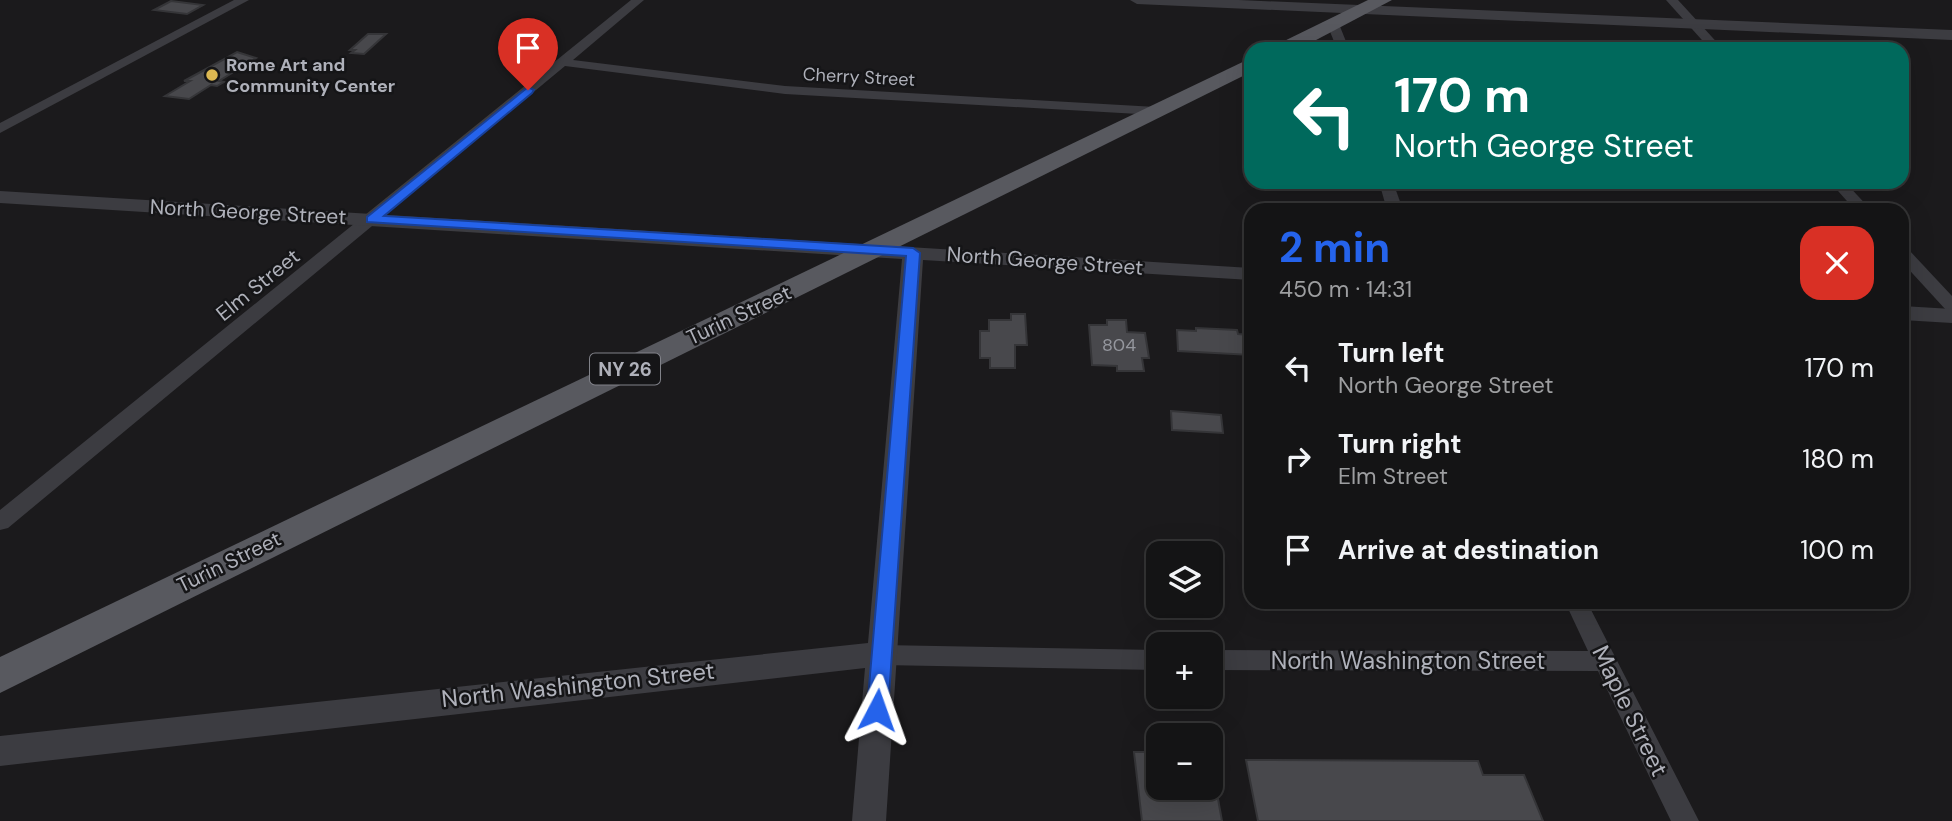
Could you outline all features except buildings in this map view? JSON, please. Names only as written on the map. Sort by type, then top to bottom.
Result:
[{"type":"main road","points":[[1297,42],[1383,0]]},
{"type":"main road","name":"Turin Street","points":[[0,676],[432,461],[874,250],[1244,68]]},
{"type":"street","points":[[0,130],[243,0]]},
{"type":"street","name":"Elm Street","points":[[0,522],[638,0]]},
{"type":"street","points":[[1137,0],[1952,35]]},
{"type":"street","points":[[1672,0],[1711,42]]},
{"type":"street","points":[[1333,24],[1340,42]]},
{"type":"street","name":"Cherry Street","points":[[562,62],[785,90],[1156,111]]},
{"type":"street","points":[[1844,189],[1857,203]]},
{"type":"street","name":"North George Street","points":[[0,197],[1244,274]]},
{"type":"street","points":[[869,821],[913,253]]},
{"type":"street","points":[[1909,260],[1952,306]]},
{"type":"street","points":[[1909,313],[1952,316]]},
{"type":"street","name":"Maple Street","points":[[1580,609],[1685,821]]},
{"type":"street","name":"North Washington Street","points":[[0,751],[848,656],[1146,660]]},
{"type":"street","name":"North Washington Street","points":[[1223,660],[1606,661]]},
{"type":"place","name":"Rome Art and Community Center","points":[[212,75]]},
{"type":"route","points":[[528,90],[372,219],[671,240],[913,253],[906,370],[877,710]]}]
